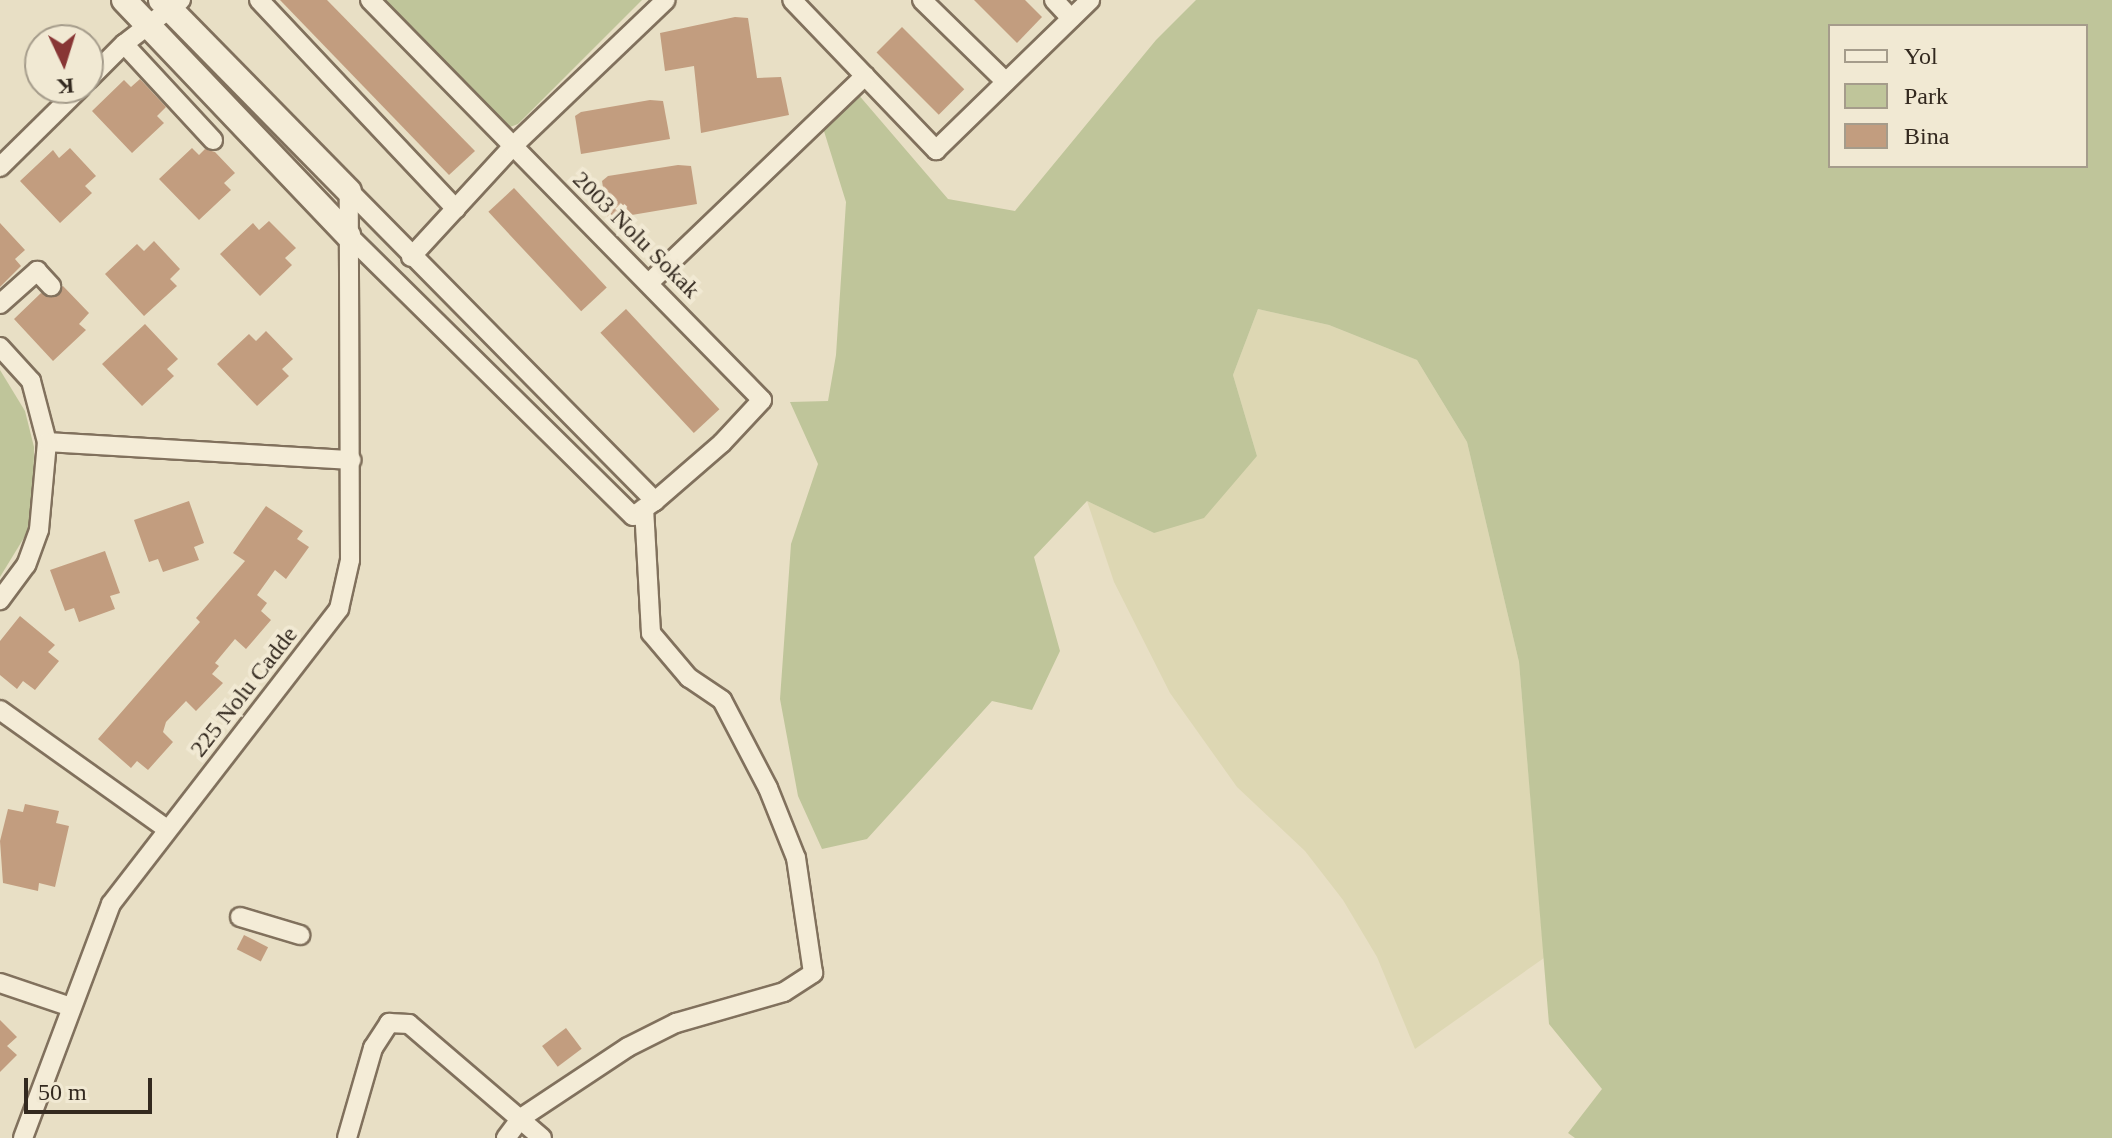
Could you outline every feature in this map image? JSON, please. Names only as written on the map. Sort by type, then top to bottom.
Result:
[{"type":"street","points":[[124,0],[355,242],[633,516],[649,504]]},
{"type":"street","points":[[259,0],[456,209]]},
{"type":"street","name":"2003 Nolu Sokak","points":[[370,0],[650,282],[762,400],[722,443],[649,504]]},
{"type":"street","points":[[411,257],[513,146],[666,0]]},
{"type":"street","points":[[792,0],[936,150],[1090,0]]},
{"type":"street","points":[[922,0],[1006,82]]},
{"type":"street","points":[[1054,0],[1071,18]]},
{"type":"street","points":[[104,64],[171,3],[649,504],[651,633],[689,678],[722,700],[768,788],[796,858],[813,973],[784,992],[676,1023],[628,1047],[521,1118],[506,1138]]},
{"type":"street","points":[[124,44],[213,140]]},
{"type":"street","points":[[650,282],[865,76]]},
{"type":"street","points":[[0,167],[64,104]]},
{"type":"street","name":"225 Nolu Cadde","points":[[23,1138],[111,904],[339,609],[350,560],[355,242],[349,191]]},
{"type":"street","points":[[355,242],[398,238]]},
{"type":"street","points":[[0,304],[37,271],[51,286]]},
{"type":"street","points":[[0,347],[31,381],[47,442],[39,530],[26,565],[0,600]]},
{"type":"street","points":[[47,442],[351,460]]},
{"type":"street","points":[[0,710],[167,829]]},
{"type":"street","points":[[240,917],[300,935]]},
{"type":"street","points":[[0,983],[71,1007]]},
{"type":"street","points":[[347,1138],[373,1048],[389,1023],[409,1024],[542,1138]]},
{"type":"shaded area","points":[[1258,309],[1329,325],[1417,360],[1467,442],[1519,662],[1544,958],[1415,1049],[1377,957],[1343,900],[1305,851],[1237,787],[1170,693],[1114,582],[1087,501],[1154,533],[1257,456],[1233,375]]},
{"type":"green space","points":[[382,0],[642,0],[518,124],[510,127]]},
{"type":"green space","points":[[1196,0],[2112,0],[2112,1138],[1575,1138],[1568,1133],[1602,1089],[1549,1024],[1519,662],[1467,442],[1417,360],[1329,325],[1258,309],[1233,375],[1257,456],[1204,518],[1154,533],[1087,501],[1034,557],[1060,651],[1032,710],[992,701],[867,839],[822,849],[798,796],[780,699],[791,544],[818,464],[790,402],[828,401],[836,355],[846,202],[823,128],[857,93],[948,199],[1015,211],[1156,40]]},
{"type":"green space","points":[[0,370],[25,411],[34,447],[33,523],[0,577]]},
{"type":"building","points":[[280,0],[327,0],[475,151],[449,175]]},
{"type":"building","points":[[974,0],[1025,0],[1042,17],[1017,43]]},
{"type":"building","points":[[735,17],[748,18],[757,78],[781,77],[789,115],[701,133],[694,66],[665,71],[660,33]]},
{"type":"building","points":[[902,27],[964,89],[939,115],[877,52]]},
{"type":"building","points":[[140,79],[166,107],[157,116],[164,123],[132,153],[92,111],[99,104],[104,104],[104,99],[124,80],[131,87]]},
{"type":"building","points":[[650,100],[663,101],[670,139],[581,154],[575,116],[581,112]]},
{"type":"building","points":[[70,148],[96,176],[85,186],[92,193],[60,223],[20,181],[53,150],[59,158]]},
{"type":"building","points":[[192,148],[199,155],[205,149],[215,152],[235,173],[224,183],[231,190],[199,220],[159,179]]},
{"type":"building","points":[[678,165],[691,166],[697,204],[608,219],[602,181],[608,176]]},
{"type":"building","points":[[514,188],[607,287],[581,311],[488,212]]},
{"type":"building","points":[[269,221],[296,248],[285,258],[292,265],[260,296],[220,254],[253,223],[259,230]]},
{"type":"building","points":[[0,223],[25,250],[15,259],[21,266],[0,287]]},
{"type":"building","points":[[154,241],[180,269],[170,279],[177,286],[144,316],[105,274],[137,244],[144,251]]},
{"type":"building","points":[[63,286],[89,313],[79,324],[86,330],[53,361],[14,319],[41,293],[54,297]]},
{"type":"building","points":[[626,309],[719,409],[694,433],[600,333]]},
{"type":"building","points":[[145,324],[178,359],[167,369],[174,376],[142,406],[102,364]]},
{"type":"building","points":[[266,331],[293,359],[282,369],[289,376],[257,406],[217,364],[249,334],[256,341]]},
{"type":"building","points":[[189,501],[204,543],[194,547],[199,560],[163,572],[158,559],[149,562],[134,520]]},
{"type":"building","points":[[266,506],[303,531],[297,539],[309,547],[286,579],[275,570],[257,595],[267,603],[261,611],[271,620],[246,649],[235,639],[215,663],[219,666],[212,674],[223,683],[196,711],[186,701],[166,722],[163,732],[173,742],[148,770],[137,761],[131,768],[98,739],[200,622],[196,618],[245,561],[233,553]]},
{"type":"building","points":[[105,551],[120,593],[110,596],[115,609],[79,622],[74,608],[65,611],[50,570]]},
{"type":"building","points":[[20,616],[55,645],[48,652],[59,661],[35,690],[23,681],[17,689],[0,675],[0,641]]},
{"type":"building","points":[[25,804],[59,811],[56,823],[69,826],[55,887],[39,883],[38,891],[3,883],[0,841],[8,809],[23,812]]},
{"type":"building","points":[[244,935],[268,947],[261,962],[237,949]]},
{"type":"building","points":[[0,1020],[17,1037],[7,1046],[17,1055],[0,1072]]},
{"type":"building","points":[[566,1028],[582,1049],[558,1067],[542,1046]]}]
